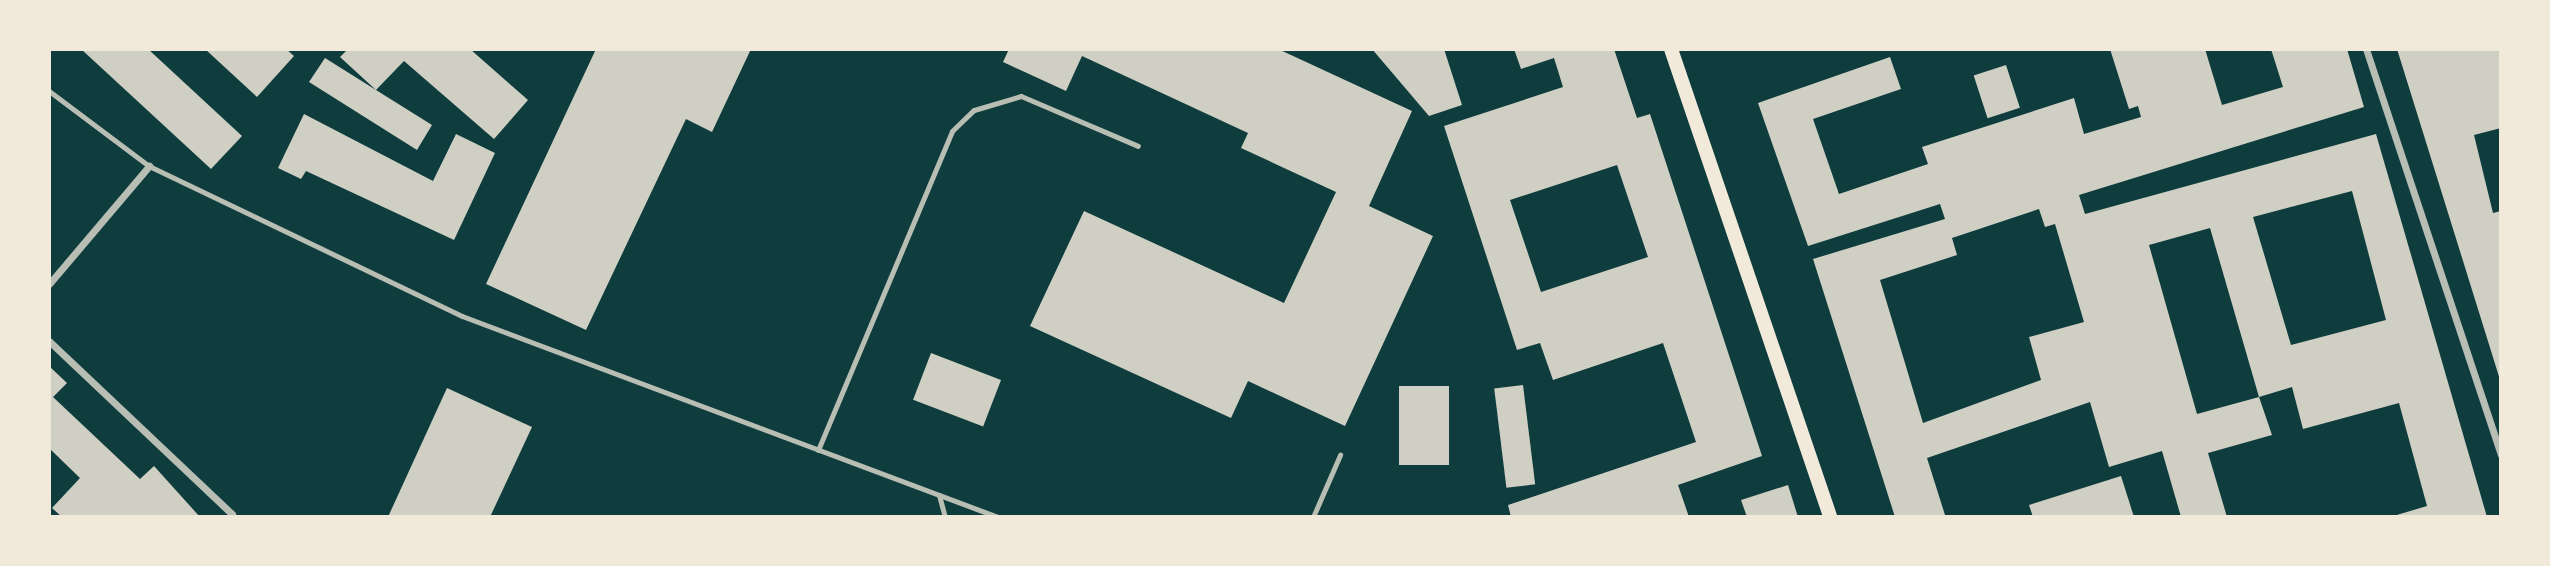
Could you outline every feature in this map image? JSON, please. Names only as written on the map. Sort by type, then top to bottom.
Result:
[{"type":"main road","points":[[1671,49],[1830,517]]},
{"type":"street","points":[[2366,49],[2501,455]]},
{"type":"street","points":[[49,284],[149,166]]},
{"type":"street","points":[[49,341],[232,514]]},
{"type":"lane","points":[[49,90],[149,166],[462,316],[998,517]]},
{"type":"lane","points":[[818,450],[953,131],[967,117],[996,99],[1021,96],[1138,146]]},
{"type":"lane","points":[[1313,517],[1340,455]]},
{"type":"lane","points":[[939,495],[945,517]]},
{"type":"building","points":[[81,49],[148,49],[242,136],[211,169]]},
{"type":"building","points":[[205,49],[286,49],[294,56],[257,97]]},
{"type":"building","points":[[348,49],[470,49],[528,100],[494,139],[404,61],[376,90],[340,57]]},
{"type":"building","points":[[596,49],[751,49],[712,132],[686,119],[586,330],[486,284]]},
{"type":"building","points":[[1009,49],[1278,49],[1412,111],[1369,206],[1433,236],[1345,426],[1248,381],[1231,418],[1030,326],[1084,211],[1284,303],[1336,192],[1241,148],[1248,133],[1082,56],[1066,91],[1003,62]]},
{"type":"building","points":[[1372,49],[1444,49],[1462,105],[1429,116]]},
{"type":"building","points":[[1514,49],[1614,49],[1637,118],[1650,114],[1762,456],[1678,485],[1689,517],[1511,517],[1508,505],[1696,442],[1663,343],[1553,380],[1540,343],[1517,350],[1444,126],[1563,87],[1554,58],[1521,69]],"holes":[[[1617,165],[1648,257],[1541,292],[1510,200]]]},
{"type":"building","points":[[2110,49],[2205,49],[2222,105],[2283,87],[2271,49],[2347,49],[2364,107],[2079,195],[2085,214],[2376,134],[2487,517],[2390,517],[2427,506],[2399,403],[2303,429],[2292,387],[2259,397],[2272,435],[2208,453],[2227,517],[2181,517],[2162,451],[2109,467],[2090,402],[1927,458],[1945,515],[1895,517],[1813,259],[1945,219],[1940,204],[1808,246],[1758,103],[1890,57],[1901,89],[1813,119],[1839,194],[1928,164],[1922,147],[2074,98],[2084,134],[2141,117],[2138,106],[2129,109]],"holes":[[[2352,191],[2386,320],[2291,345],[2253,217]],[[2039,209],[2045,227],[2055,224],[2084,322],[2029,337],[2041,380],[1923,423],[1880,280],[1957,255],[1952,238]],[[2210,228],[2259,397],[2197,414],[2149,245]]]},
{"type":"building","points":[[2397,49],[2501,49],[2501,128],[2474,135],[2493,213],[2501,211],[2501,383]]},
{"type":"building","points":[[325,58],[432,125],[417,150],[309,82]]},
{"type":"building","points":[[2006,65],[2020,108],[1988,118],[1974,76]]},
{"type":"building","points":[[304,114],[433,181],[456,134],[495,153],[454,240],[306,171],[301,179],[278,168]]},
{"type":"building","points":[[931,353],[1001,380],[983,427],[913,400]]},
{"type":"building","points":[[49,366],[67,383],[53,397],[140,479],[154,466],[200,517],[62,517],[52,508],[80,478],[49,448]]},
{"type":"building","points":[[1523,385],[1535,484],[1506,488],[1494,389]]},
{"type":"building","points":[[1399,386],[1449,386],[1449,465],[1399,465]]},
{"type":"building","points":[[447,388],[532,427],[490,517],[388,517]]},
{"type":"building","points":[[2121,476],[2134,517],[2033,517],[2029,505]]},
{"type":"building","points":[[1788,485],[1798,517],[1747,517],[1741,500]]}]
